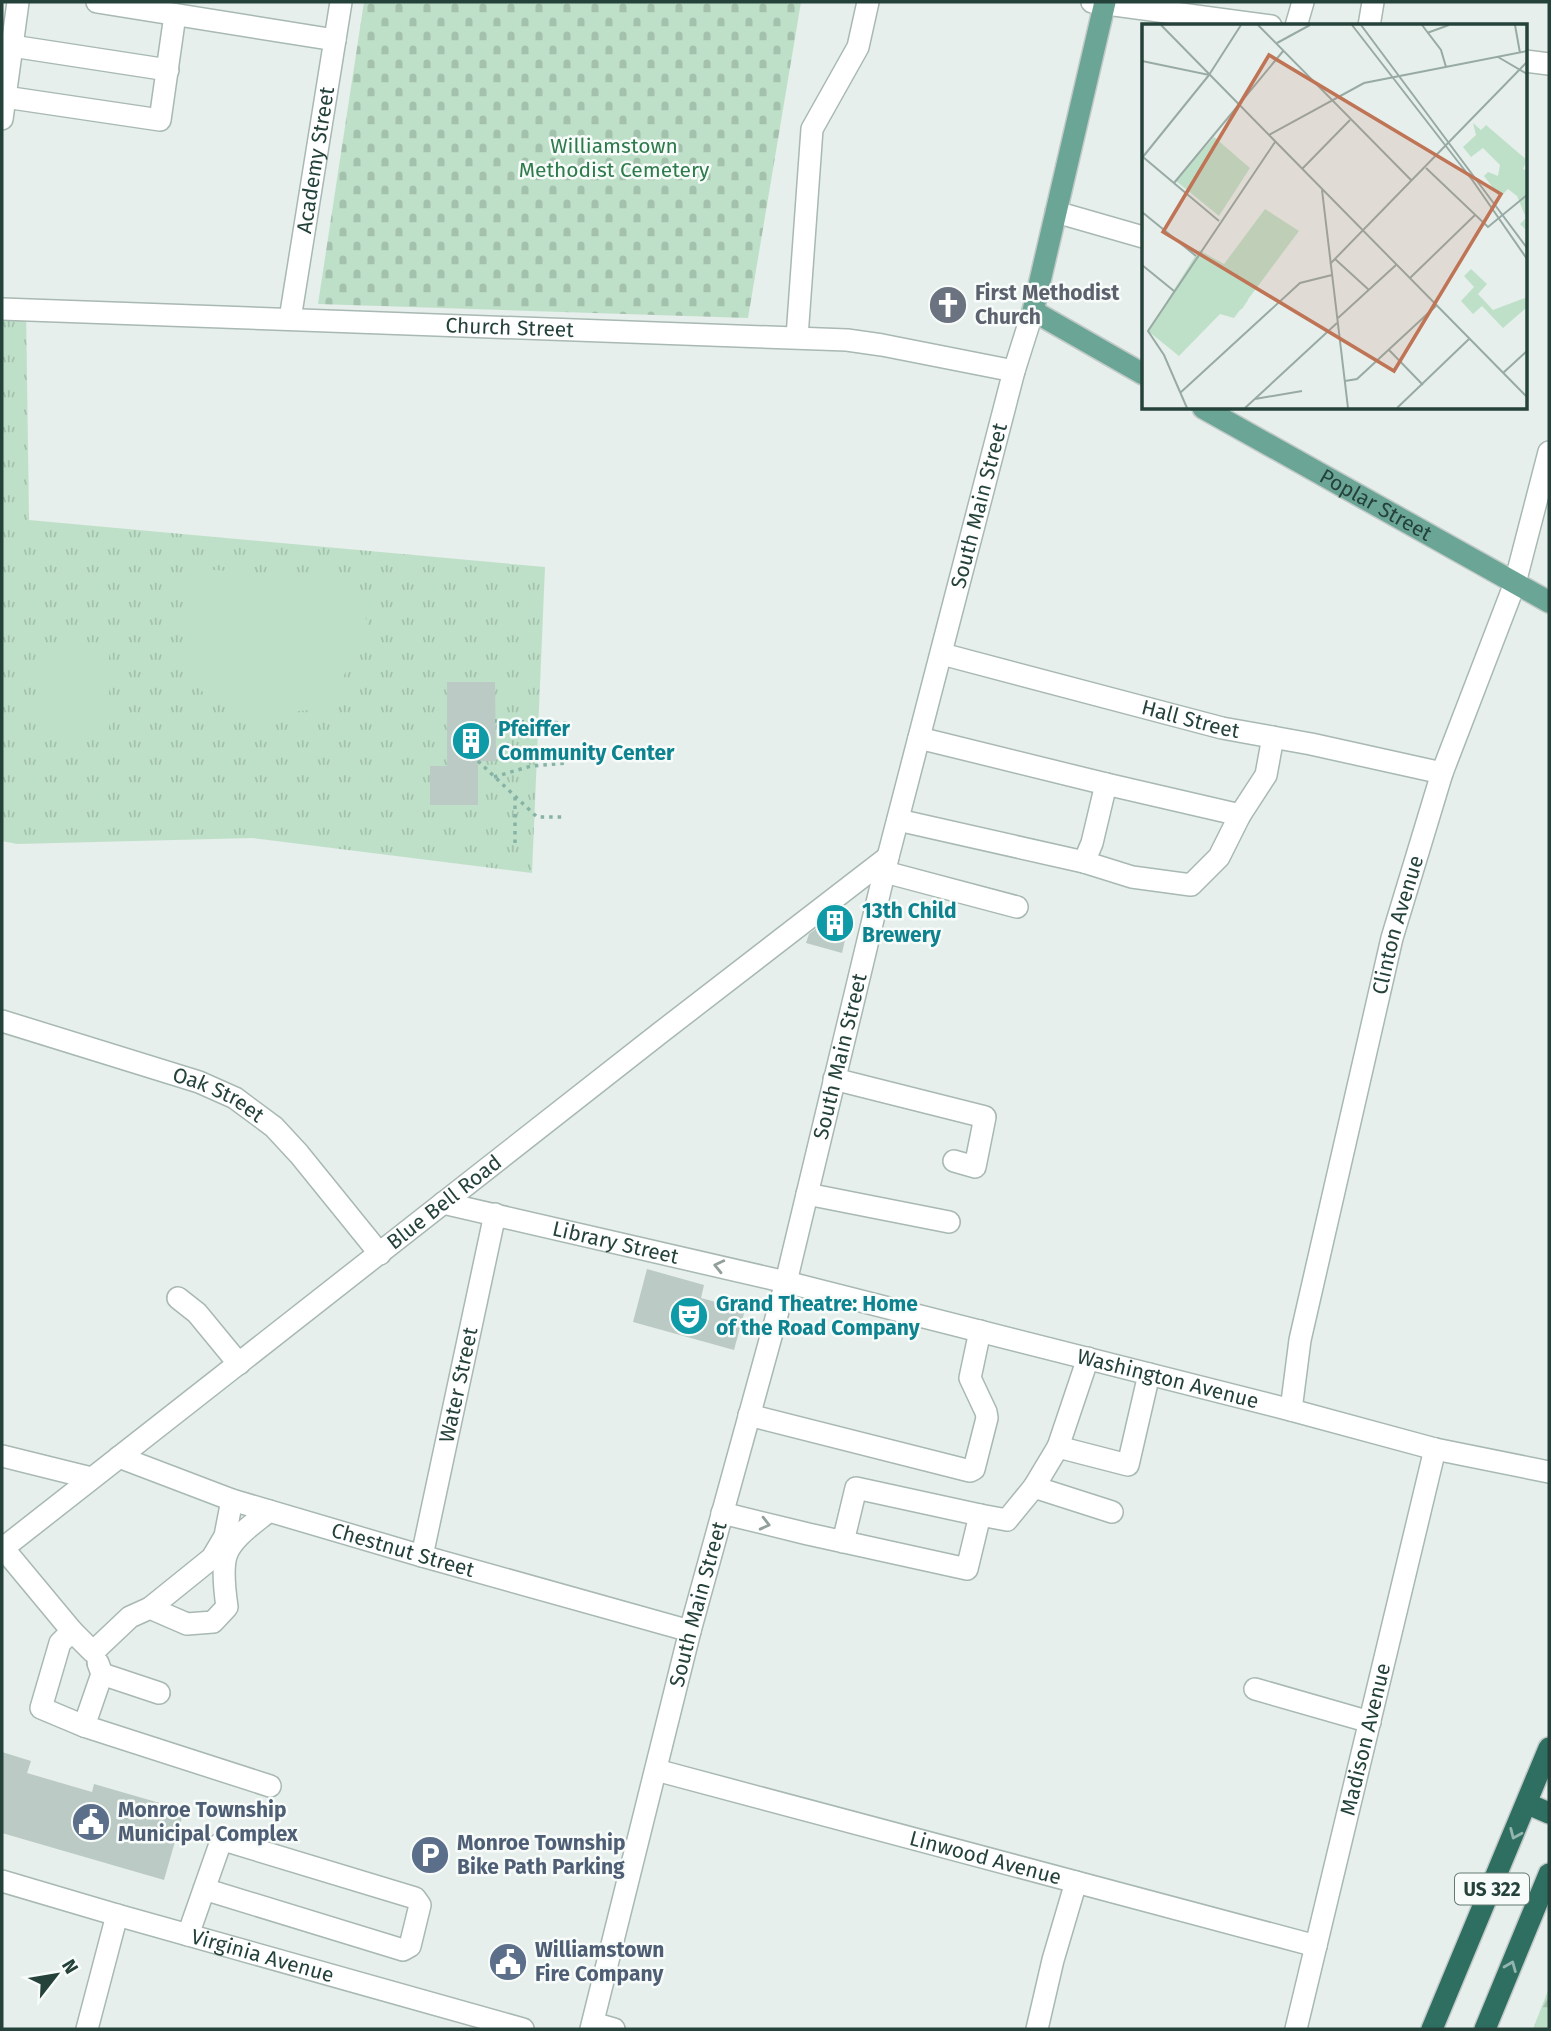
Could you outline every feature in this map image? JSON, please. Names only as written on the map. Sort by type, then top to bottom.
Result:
[{"type":"highway","name":"US 322","points":[[1432,2029],[1528,1804],[1549,1748]]},
{"type":"highway","points":[[1528,1804],[1549,1813]]},
{"type":"highway","name":"US 322","points":[[1485,2029],[1549,1874]]},
{"type":"main road","name":"South Main Street","points":[[1033,311],[1101,2]]},
{"type":"main road","points":[[1033,311],[1142,373]]},
{"type":"main road","name":"Poplar Street","points":[[1207,410],[1549,603]]},
{"type":"street","points":[[2,119],[18,2]]},
{"type":"street","points":[[97,2],[335,40]]},
{"type":"street","name":"Academy Street","points":[[290,319],[341,2]]},
{"type":"street","points":[[797,337],[812,129],[858,47],[868,2]]},
{"type":"street","points":[[1101,2],[1230,24]]},
{"type":"street","points":[[1297,24],[1303,2]]},
{"type":"street","points":[[1369,24],[1373,2]]},
{"type":"street","points":[[5,97],[160,120],[175,15]]},
{"type":"street","points":[[12,46],[168,70]]},
{"type":"street","points":[[1526,61],[1549,64]]},
{"type":"street","points":[[1056,212],[1142,237]]},
{"type":"street","name":"Church Street","points":[[2,309],[797,337],[882,345],[1014,371]]},
{"type":"street","name":"South Main Street","points":[[592,2026],[690,1631],[786,1282],[886,864],[1014,371],[1033,311]]},
{"type":"street","name":"Clinton Avenue","points":[[1291,1410],[1300,1340],[1392,938],[1442,773],[1516,583],[1549,452]]},
{"type":"street","name":"Hall Street","points":[[942,654],[1222,728],[1311,744],[1442,773]]},
{"type":"street","points":[[898,820],[1084,862],[1132,877],[1191,885],[1219,858],[1240,815],[1266,775],[1273,737]]},
{"type":"street","points":[[919,738],[1240,815]]},
{"type":"street","points":[[1084,862],[1092,843],[1106,784]]},
{"type":"street","points":[[886,864],[1017,907]]},
{"type":"street","name":"Blue Bell Road","points":[[2,1549],[443,1203],[886,864]]},
{"type":"street","name":"Oak Street","points":[[2,1021],[199,1082],[235,1098],[274,1127],[380,1254]]},
{"type":"street","points":[[834,1079],[985,1117],[975,1167],[954,1161]]},
{"type":"street","points":[[807,1194],[949,1222]]},
{"type":"street","name":"Library Street","points":[[443,1203],[786,1282]]},
{"type":"street","name":"Water Street","points":[[422,1556],[495,1214]]},
{"type":"street","name":"Washington Avenue","points":[[786,1282],[1435,1449],[1549,1472]]},
{"type":"street","points":[[178,1298],[197,1314],[239,1364]]},
{"type":"street","points":[[749,1415],[970,1471],[974,1469],[987,1418],[970,1378],[980,1331]]},
{"type":"street","points":[[843,1542],[856,1488],[1007,1521],[1034,1488],[1058,1447],[1088,1358]]},
{"type":"street","points":[[1058,1447],[1128,1465],[1149,1374]]},
{"type":"street","name":"Madison Avenue","points":[[1296,2029],[1435,1449]]},
{"type":"street","points":[[2,1456],[91,1478]]},
{"type":"street","name":"Chestnut Street","points":[[119,1457],[232,1500],[690,1631]]},
{"type":"street","points":[[1034,1488],[1112,1512]]},
{"type":"street","points":[[93,1652],[130,1617],[150,1608],[212,1558],[225,1536],[232,1500]]},
{"type":"street","points":[[150,1608],[187,1624],[213,1622],[227,1607],[224,1590],[226,1555],[241,1534],[269,1511]]},
{"type":"street","points":[[722,1513],[808,1535],[967,1569],[979,1516]]},
{"type":"street","points":[[2,1549],[93,1652],[102,1674],[84,1726]]},
{"type":"street","points":[[72,1631],[60,1643],[41,1708],[84,1726],[270,1786]]},
{"type":"street","points":[[102,1674],[159,1693]]},
{"type":"street","points":[[1255,1689],[1370,1722]]},
{"type":"street","name":"Linwood Avenue","points":[[656,1770],[1316,1946]]},
{"type":"street","points":[[188,1935],[204,1889],[220,1844],[227,1841],[415,1898],[420,1905],[410,1946],[404,1950],[204,1889]]},
{"type":"street","name":"Virginia Avenue","points":[[2,1881],[117,1916],[523,2029]]},
{"type":"street","points":[[1037,2029],[1053,1960],[1076,1882]]},
{"type":"street","points":[[87,2029],[117,1916]]},
{"type":"street","points":[[592,2026],[614,2029]]},
{"type":"path","points":[[495,721],[569,723]]},
{"type":"path","points":[[478,761],[537,817],[565,817]]},
{"type":"path","points":[[494,777],[531,766],[567,763]]},
{"type":"path","points":[[515,797],[515,848]]},
{"type":"green space","name":"Williamstown Methodist Cemetery","points":[[364,2],[801,2],[748,318],[318,304]]},
{"type":"green space","points":[[2,305],[26,305],[29,520],[545,567],[532,873],[253,838],[17,844],[2,841]]},
{"type":"green space","points":[[200,569],[347,579],[368,623],[329,708],[240,717],[187,681],[188,575]]},
{"type":"green space","points":[[45,646],[109,647],[109,737],[45,736]]},
{"type":"green space","points":[[1549,1988],[1549,2029],[1533,2029]]},
{"type":"building","name":"Pfeiffer Community Center","points":[[447,682],[495,682],[496,761],[478,761],[478,805],[430,805],[430,766],[447,766]]},
{"type":"building","name":"13th Child Brewery","points":[[842,909],[851,915],[842,953],[806,943],[809,934]]},
{"type":"building","name":"Grand Theatre: Home of the Road Company","points":[[647,1269],[704,1285],[701,1298],[745,1310],[734,1350],[633,1322]]},
{"type":"building","name":"Monroe Township Municipal Complex","points":[[2,1752],[31,1761],[27,1773],[92,1792],[94,1784],[184,1810],[164,1880],[2,1833]]},
{"type":"place","name":"First Methodist Church","points":[[948,305]]},
{"type":"place","name":"Pfeiffer Community Center","points":[[471,741]]},
{"type":"place","name":"13th Child Brewery","points":[[835,923]]},
{"type":"place","name":"Grand Theatre: Home of the Road Company","points":[[689,1316]]},
{"type":"place","name":"Monroe Township Municipal Complex","points":[[91,1822]]},
{"type":"place","name":"Monroe Township Bike Path Parking","points":[[430,1855]]},
{"type":"place","name":"Williamstown Fire Company","points":[[508,1962]]}]
